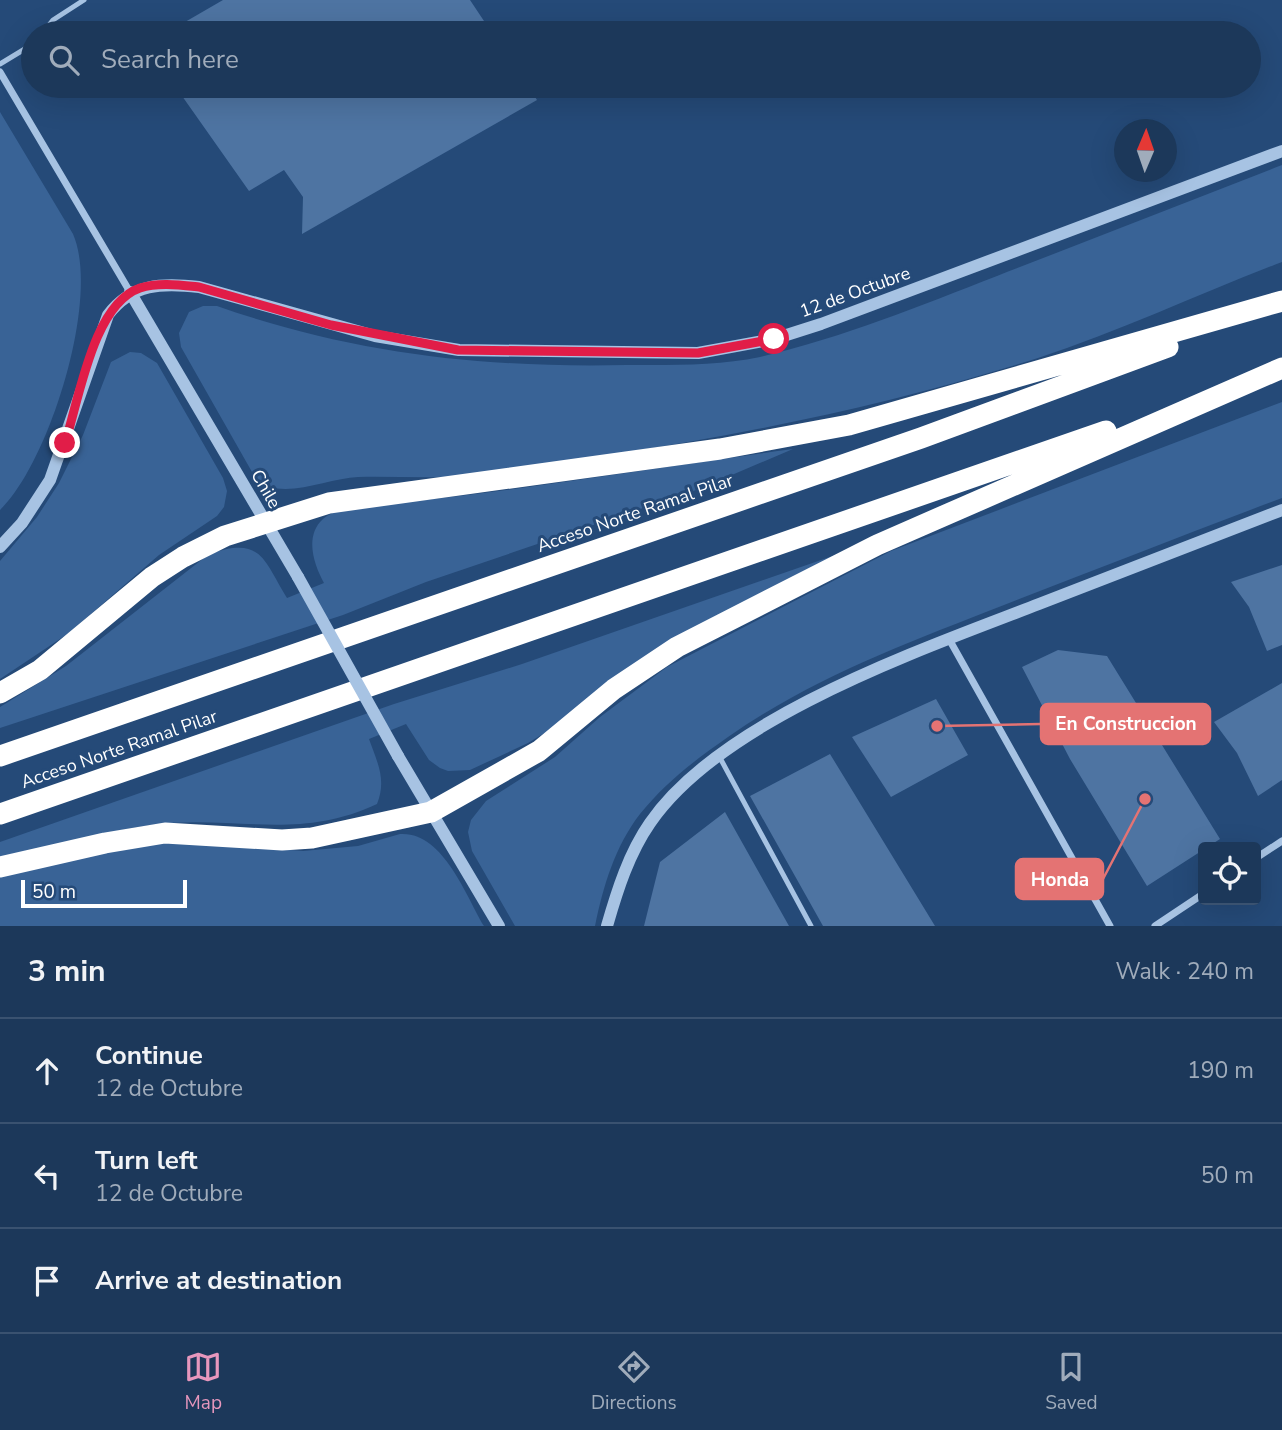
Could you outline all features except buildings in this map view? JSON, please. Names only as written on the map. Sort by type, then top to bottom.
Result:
[{"type":"highway","points":[[0,693],[60,654],[143,585],[183,557],[225,536],[329,503],[693,453],[849,425],[1282,303]]},
{"type":"highway","name":"Acceso Norte Ramal Pilar","points":[[0,756],[921,438],[1282,303]]},
{"type":"highway","points":[[0,867],[105,843],[166,833],[282,840],[312,838],[431,812],[503,775],[539,751],[614,689],[677,648],[877,545],[1282,366]]},
{"type":"highway","name":"Acceso Norte Ramal Pilar","points":[[0,814],[1119,427],[1282,366]]},
{"type":"street","name":"Chile","points":[[0,72],[298,577],[398,756],[499,926]]},
{"type":"street","name":"12 de Octubre","points":[[131,292],[158,285],[199,287],[353,331],[458,350],[698,353],[774,339],[821,324],[1282,151]]},
{"type":"street","points":[[0,547],[22,523],[50,480],[100,330],[117,303],[131,292]]},
{"type":"street","points":[[607,926],[621,884],[650,823],[693,777],[719,756],[798,707],[950,639],[1282,510]]},
{"type":"street","points":[[950,639],[1110,926]]},
{"type":"street","points":[[1261,855],[1282,841]]},
{"type":"street","points":[[1155,926],[1198,897]]},
{"type":"lane","points":[[52,21],[84,0]]},
{"type":"lane","points":[[0,64],[21,51]]},
{"type":"lane","points":[[719,756],[811,926]]},
{"type":"shaded area","points":[[0,112],[73,234],[80,262],[80,298],[75,337],[52,419],[36,456],[18,487],[0,510]]},
{"type":"shaded area","points":[[1282,165],[1282,262],[1100,336],[1038,358],[822,416],[658,447],[465,476],[358,477],[278,489],[266,486],[256,479],[181,347],[179,333],[189,312],[203,306],[217,306],[319,336],[419,355],[521,364],[574,365],[694,364],[744,360],[820,341],[880,321]]},
{"type":"shaded area","points":[[130,352],[141,353],[157,363],[223,478],[227,491],[224,507],[217,516],[159,555],[69,633],[0,679],[0,561],[37,517],[59,483],[83,435],[111,362]]},
{"type":"shaded area","points":[[1282,402],[1282,498],[931,634],[794,696],[704,754],[670,782],[640,814],[617,853],[606,882],[595,926],[515,926],[472,851],[468,832],[471,820],[486,801],[555,757],[600,717],[667,667],[891,551]]},
{"type":"shaded area","points":[[793,449],[699,489],[426,582],[343,615],[0,728],[0,707],[66,666],[209,554],[227,549],[251,550],[266,562],[287,598],[324,583],[314,559],[312,542],[317,526],[323,519],[342,510]]},
{"type":"shaded area","points":[[847,551],[528,743],[470,770],[448,771],[440,768],[429,760],[406,724],[369,739],[380,771],[380,795],[377,804],[347,815],[319,822],[292,824],[181,822],[151,825],[0,859],[0,842],[394,704],[522,664]]},
{"type":"shaded area","points":[[400,834],[415,836],[429,843],[441,854],[461,883],[484,926],[0,926],[0,874],[142,844],[183,841],[303,851],[358,846]]},
{"type":"place","name":"En Construccion","points":[[937,726]]},
{"type":"place","name":"Honda","points":[[1145,799]]},
{"type":"route","points":[[65,443],[100,330],[117,303],[141,287],[177,284],[199,287],[374,336],[458,350],[509,353],[698,353],[774,339]]}]
